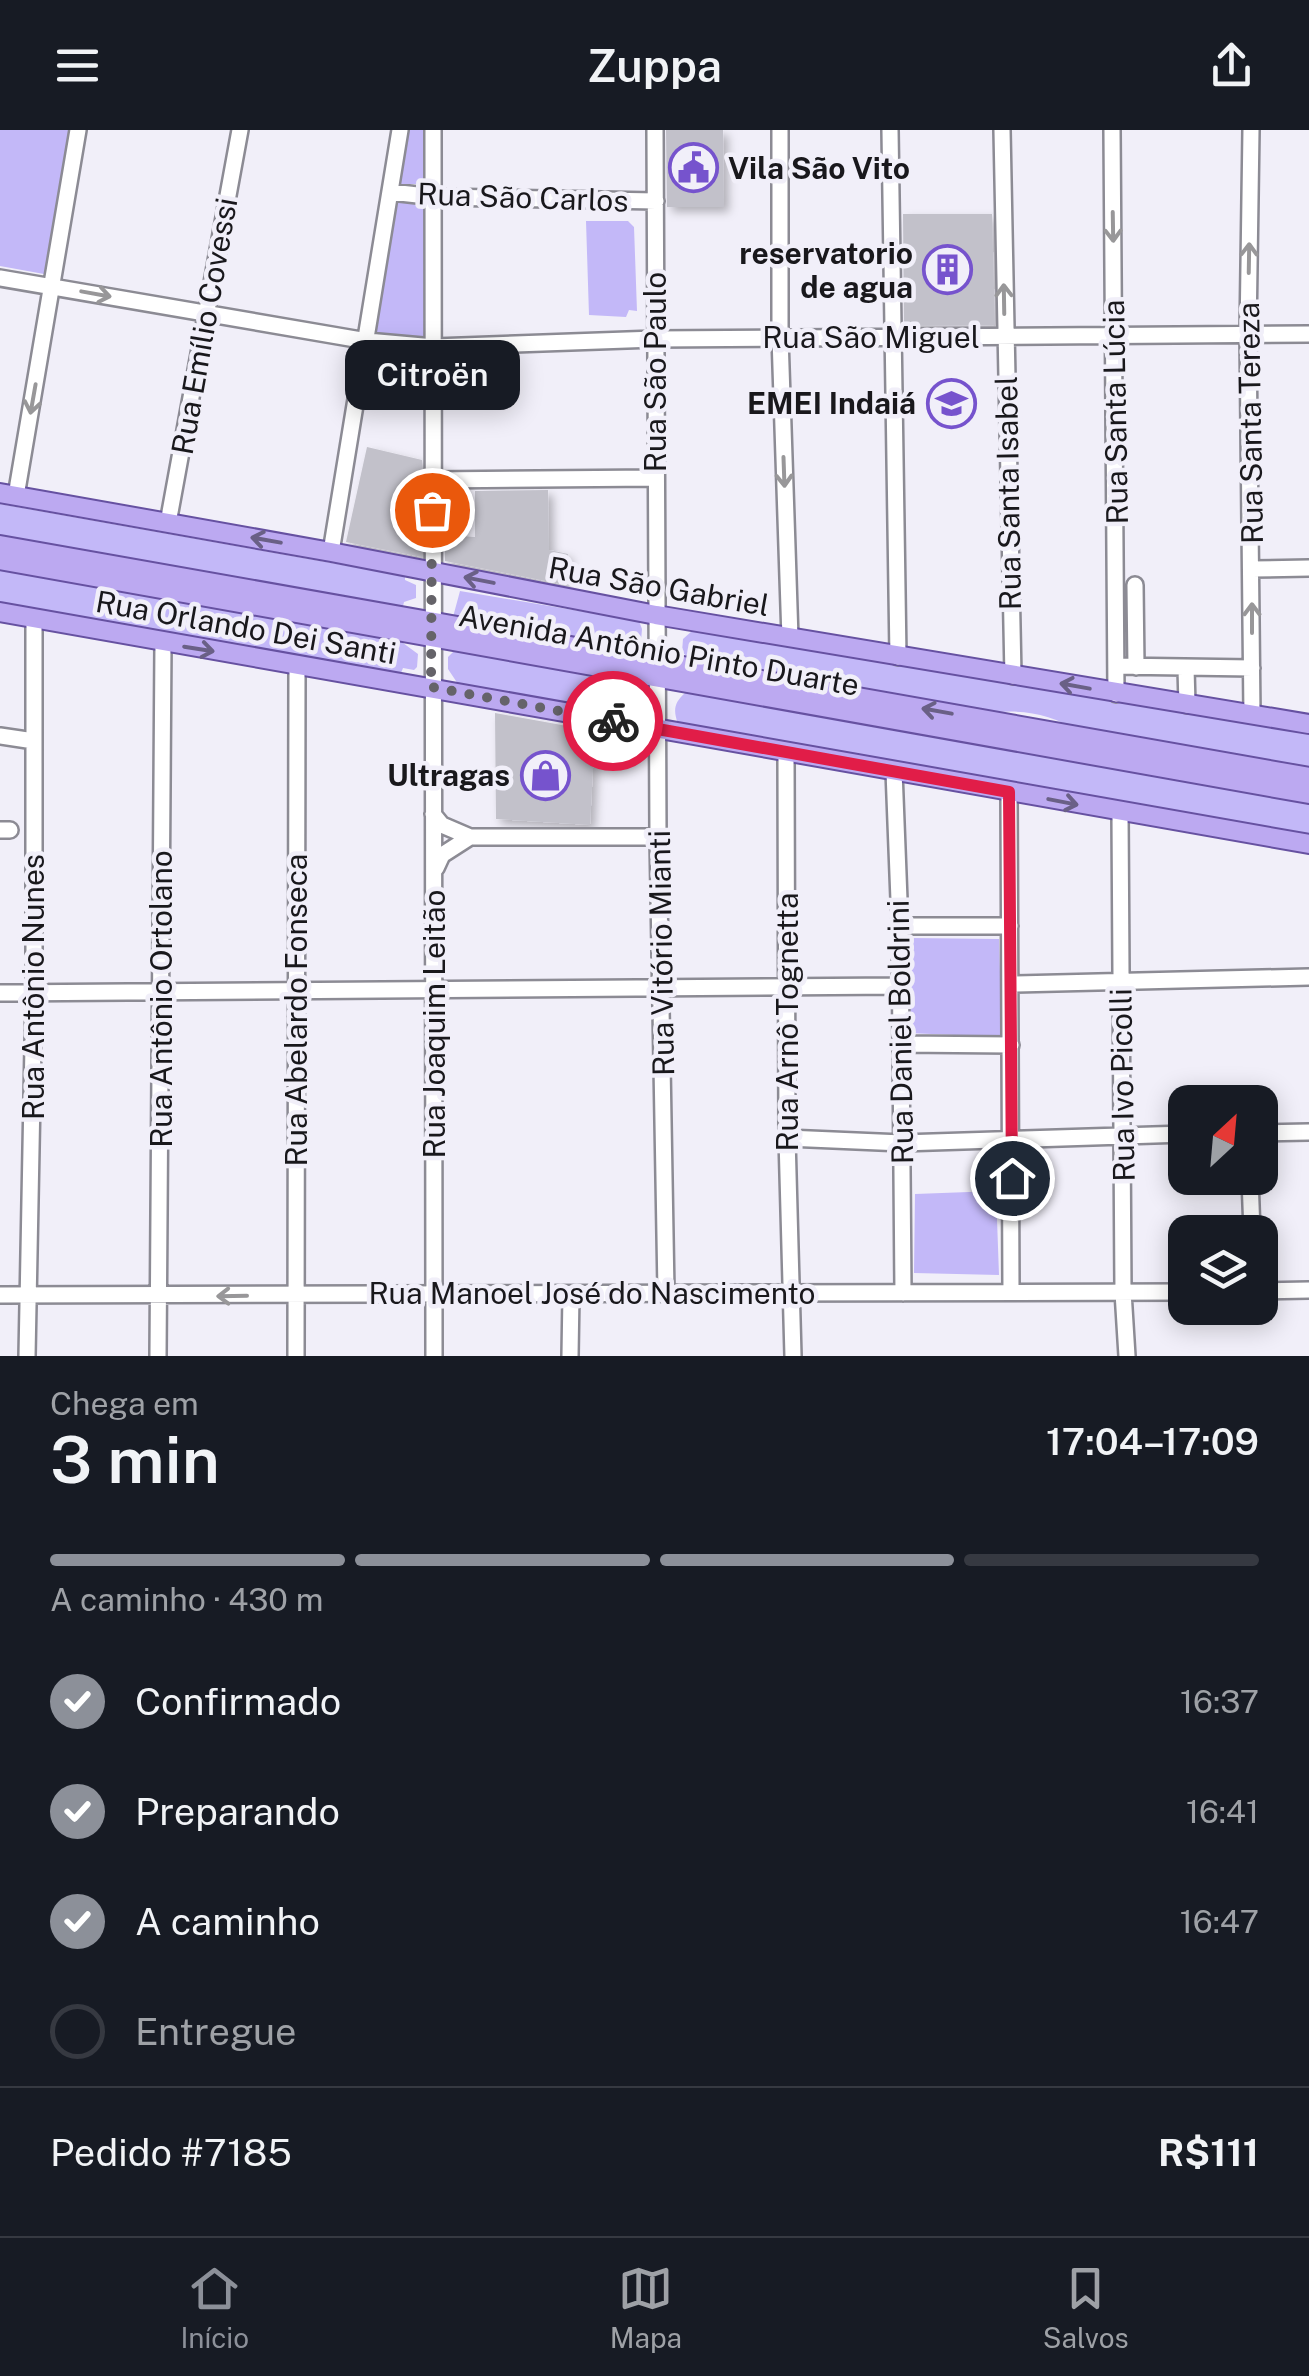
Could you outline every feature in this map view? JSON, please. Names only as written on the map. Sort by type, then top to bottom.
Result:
[{"type":"main road","name":"Rua São Gabriel","points":[[8,495],[656,615],[1309,724]]},
{"type":"main road","name":"Avenida Antônio Pinto Duarte","points":[[0,545],[1309,794]]},
{"type":"main road","name":"Avenida Antônio Pinto Duarte","points":[[0,560],[431,629]]},
{"type":"main road","name":"Rua Orlando Dei Santi","points":[[0,612],[1309,844]]},
{"type":"main road","name":"Avenida Antônio Pinto Duarte","points":[[657,672],[1309,778]]},
{"type":"street","points":[[8,495],[52,286],[78,130]]},
{"type":"street","name":"Rua Emílio Covessi","points":[[168,523],[240,130]]},
{"type":"street","points":[[432,130],[434,871]]},
{"type":"street","name":"Rua São Paulo","points":[[655,130],[656,615]]},
{"type":"street","points":[[780,130],[780,337],[790,638]]},
{"type":"street","points":[[890,130],[898,657]]},
{"type":"street","name":"Rua Santa Isabel","points":[[1002,130],[1013,676]]},
{"type":"street","name":"Rua Santa Lúcia","points":[[1112,130],[1116,694]]},
{"type":"street","name":"Rua Santa Tereza","points":[[1250,130],[1252,715]]},
{"type":"street","points":[[331,552],[391,192],[396,131]]},
{"type":"street","name":"Rua São Carlos","points":[[391,192],[656,201]]},
{"type":"street","name":"Rua São Miguel","points":[[0,278],[367,341],[434,347],[655,338],[1309,334]]},
{"type":"street","points":[[432,480],[655,478]]},
{"type":"street","points":[[1252,569],[1309,568]]},
{"type":"street","points":[[1135,585],[1136,667]]},
{"type":"street","name":"Rua Vitório Mianti","points":[[656,615],[666,1292]]},
{"type":"street","name":"Rua Antônio Nunes","points":[[26,1356],[34,993],[34,618]]},
{"type":"street","name":"Rua Antônio Ortolano","points":[[158,1356],[163,643]]},
{"type":"street","name":"Rua Abelardo Fonseca","points":[[296,1356],[297,664]]},
{"type":"street","points":[[1118,666],[1252,668]]},
{"type":"street","points":[[1186,668],[1188,705]]},
{"type":"street","points":[[0,736],[34,741]]},
{"type":"street","name":"Rua Arnô Tognetta","points":[[786,753],[787,1138],[793,1356]]},
{"type":"street","name":"Rua Daniel Boldrini","points":[[894,771],[900,926],[903,1293]]},
{"type":"street","points":[[1009,792],[1011,1292]]},
{"type":"street","name":"Rua Ivo Picolli","points":[[1120,813],[1123,1292],[1127,1356]]},
{"type":"street","points":[[434,814],[442,824],[470,837],[658,837]]},
{"type":"street","name":"Rua Joaquim Leitão","points":[[434,1356],[434,871],[442,855],[470,837]]},
{"type":"street","points":[[900,926],[1010,926]]},
{"type":"street","points":[[1011,984],[1309,976]]},
{"type":"street","points":[[0,993],[900,986]]},
{"type":"street","points":[[902,1044],[1012,1045]]},
{"type":"street","points":[[1278,1133],[1309,1132]]},
{"type":"street","points":[[787,1138],[902,1142],[1168,1134]]},
{"type":"street","points":[[1278,1291],[1309,1290]]},
{"type":"street","name":"Rua Manoel José do Nascimento","points":[[0,1295],[1168,1292]]},
{"type":"street","points":[[570,1356],[572,1294]]},
{"type":"shaded area","points":[[0,130],[73,130],[44,274],[0,266]]},
{"type":"shaded area","points":[[407,130],[426,130],[425,184],[397,184]]},
{"type":"shaded area","points":[[393,201],[428,203],[426,341],[373,334]]},
{"type":"shaded area","points":[[586,221],[628,221],[634,227],[637,311],[629,310],[626,317],[589,315]]},
{"type":"shaded area","points":[[0,504],[405,576],[405,580],[416,585],[416,598],[403,606],[0,538]]},
{"type":"shaded area","points":[[0,568],[403,639],[418,654],[417,667],[403,668],[401,673],[0,603]]},
{"type":"shaded area","points":[[460,591],[639,621],[640,653],[453,617]]},
{"type":"shaded area","points":[[692,631],[1309,733],[1309,771],[1082,732],[1034,714],[982,714],[695,664],[682,652],[683,639]]},
{"type":"shaded area","points":[[454,651],[644,686],[642,710],[636,716],[458,684],[448,669],[448,657]]},
{"type":"shaded area","points":[[685,693],[1309,800],[1309,835],[678,724],[676,707]]},
{"type":"shaded area","points":[[910,938],[999,939],[1002,1037],[908,1033]]},
{"type":"shaded area","points":[[996,1191],[999,1275],[914,1273],[915,1194]]},
{"type":"building","name":"Vila São Vito","points":[[666,130],[723,130],[724,207],[667,207]]},
{"type":"building","name":"reservatorio de agua","points":[[903,214],[992,214],[995,325],[904,326]]},
{"type":"building","points":[[367,447],[422,460],[422,557],[346,542]]},
{"type":"building","points":[[548,490],[549,550],[568,554],[566,585],[445,561],[445,535],[475,537],[475,491]]},
{"type":"building","name":"Ultragas","points":[[495,713],[595,731],[590,825],[496,819]]},
{"type":"way so far","points":[[432,510],[431,687],[613,721]]},
{"type":"place","name":"Vila São Vito","points":[[693,168]]},
{"type":"place","name":"reservatorio de agua","points":[[948,270]]},
{"type":"place","name":"EMEI Indaiá","points":[[951,403]]},
{"type":"place","name":"Citroën","points":[[432,510]]},
{"type":"place","name":"Ultragas","points":[[545,775]]},
{"type":"route","points":[[613,721],[1009,792],[1012,1178]]}]
